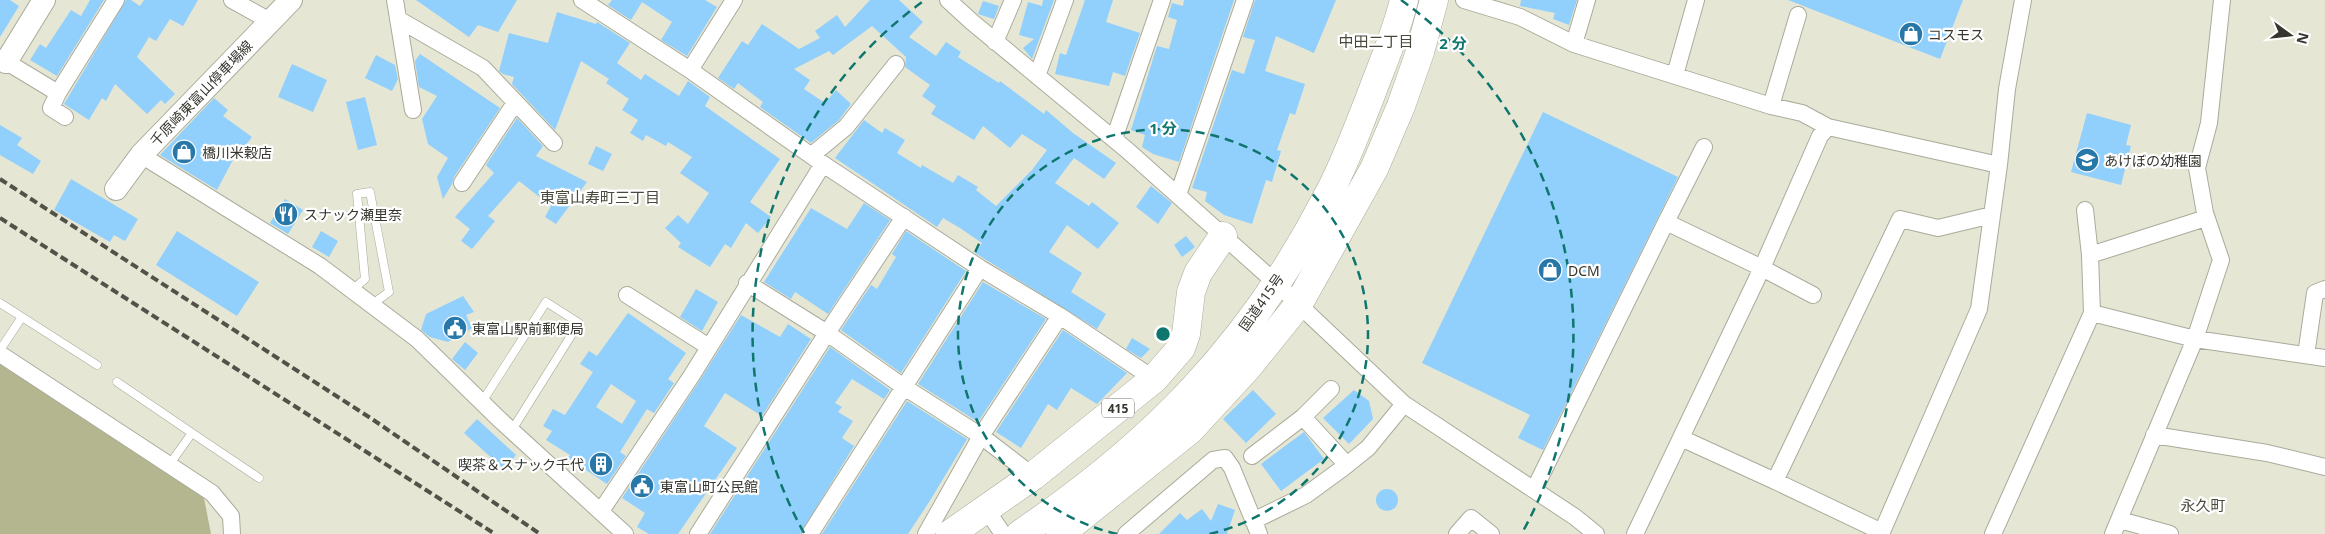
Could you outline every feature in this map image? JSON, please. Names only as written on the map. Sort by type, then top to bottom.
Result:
[{"type":"highway","name":"国道415号","points":[[1027,529],[1086,486],[1193,389],[1228,350],[1276,283],[1328,196],[1379,73],[1399,20],[1404,0]]},
{"type":"highway","name":"国道415号","points":[[1060,534],[1190,430],[1248,367],[1298,305],[1374,168],[1401,106],[1420,52],[1434,0]]},
{"type":"highway","name":"415","points":[[950,534],[1032,476],[1154,379],[1180,348],[1186,334],[1191,292],[1198,273],[1223,236]]},
{"type":"main road","points":[[3,60],[44,0]]},
{"type":"main road","name":"千原崎東富山停車場線","points":[[116,189],[140,156],[291,0]]},
{"type":"street","points":[[65,117],[51,108],[58,93],[116,0]]},
{"type":"street","points":[[234,0],[270,21]]},
{"type":"street","points":[[395,0],[413,110]]},
{"type":"street","points":[[690,70],[734,0]]},
{"type":"street","points":[[948,0],[995,42],[1114,139],[1178,195],[1276,283],[1404,404],[1534,490],[1596,534]]},
{"type":"street","points":[[995,42],[1013,0]]},
{"type":"street","points":[[1038,76],[1065,0]]},
{"type":"street","points":[[1114,139],[1162,0]]},
{"type":"street","points":[[1178,195],[1246,0]]},
{"type":"street","points":[[1464,0],[1520,17],[1574,44],[1675,74],[1771,106],[1802,113],[1828,127],[1999,165]]},
{"type":"street","points":[[1574,44],[1587,0]]},
{"type":"street","points":[[1675,74],[1696,0]]},
{"type":"street","points":[[1681,438],[1881,533],[1979,309],[1999,165],[2007,89],[2023,0]]},
{"type":"street","points":[[2170,534],[2116,527],[2195,339],[2221,260],[2206,218],[2197,168],[2209,123],[2222,0]]},
{"type":"street","points":[[592,3],[817,160],[980,268],[1060,316],[1154,379]]},
{"type":"street","points":[[1771,106],[1798,15]]},
{"type":"street","points":[[398,19],[483,68],[554,143]]},
{"type":"street","points":[[3,60],[58,93]]},
{"type":"street","points":[[601,512],[709,347],[817,160],[896,64]]},
{"type":"street","points":[[462,183],[515,103]]},
{"type":"street","points":[[1635,534],[1762,268],[1820,136],[1828,127]]},
{"type":"street","points":[[1534,490],[1704,147]]},
{"type":"street","points":[[140,156],[320,266],[417,339],[512,430],[626,534]]},
{"type":"street","points":[[1993,534],[2092,313],[2090,255],[2085,210]]},
{"type":"street","points":[[1775,481],[1900,219],[1938,228],[1992,216]]},
{"type":"street","points":[[698,534],[904,217]]},
{"type":"street","points":[[2090,255],[2206,218]]},
{"type":"street","points":[[1666,222],[1762,268],[1813,296]]},
{"type":"street","points":[[810,534],[980,268]]},
{"type":"street","points":[[747,283],[827,333],[904,387],[981,436],[1032,476]]},
{"type":"street","points":[[2306,355],[2315,293],[2325,289]]},
{"type":"street","points":[[627,295],[709,347]]},
{"type":"street","points":[[2092,313],[2195,339],[2325,358]]},
{"type":"street","points":[[926,534],[981,436],[1060,316]]},
{"type":"street","points":[[0,354],[212,493],[231,516],[232,534]]},
{"type":"street","points":[[1252,456],[1303,417],[1331,389]]},
{"type":"street","points":[[1126,534],[1213,460],[1225,458],[1232,468],[1256,527],[1306,496],[1368,448],[1404,404]]},
{"type":"street","points":[[1303,417],[1347,464]]},
{"type":"street","points":[[2154,435],[2267,453],[2325,467]]},
{"type":"street","points":[[986,509],[1003,534]]},
{"type":"street","points":[[1457,534],[1471,518],[1490,534]]},
{"type":"lane","points":[[352,290],[366,278],[357,194],[370,192],[389,292],[371,305]]},
{"type":"lane","points":[[482,402],[546,302],[579,324],[512,430]]},
{"type":"lane","points":[[0,303],[97,366]]},
{"type":"lane","points":[[0,350],[22,317]]},
{"type":"lane","points":[[117,382],[259,478]]},
{"type":"lane","points":[[170,465],[192,433]]},
{"type":"green space","points":[[0,364],[204,498],[211,534],[0,534]]},
{"type":"building","points":[[0,0],[10,0],[19,6],[0,37]]},
{"type":"building","points":[[90,0],[104,0],[57,76],[30,60],[40,44],[46,48],[71,10],[81,16]]},
{"type":"building","points":[[126,0],[131,0],[140,6],[144,0],[198,0],[183,26],[170,19],[156,41],[149,37],[137,57],[175,94],[165,104],[161,100],[147,114],[115,84],[106,101],[102,98],[89,120],[64,104]]},
{"type":"building","points":[[416,0],[517,0],[498,32],[478,25],[469,37]]},
{"type":"building","points":[[612,0],[705,0],[717,7],[687,56],[661,40],[672,22],[642,2],[631,20],[608,5]]},
{"type":"building","points":[[870,0],[899,0],[923,22],[909,37],[936,56],[946,42],[961,52],[958,57],[999,83],[1000,81],[1044,114],[1046,110],[1073,133],[1116,163],[1104,179],[1074,158],[1055,183],[1089,206],[1092,202],[1119,223],[1098,249],[1067,225],[1049,252],[1082,273],[1071,292],[1106,314],[1097,329],[975,253],[982,243],[960,228],[943,218],[937,227],[835,158],[864,120],[882,133],[885,128],[905,140],[897,153],[921,168],[922,165],[953,183],[958,175],[978,187],[976,190],[996,206],[1032,170],[1047,150],[1022,134],[1010,148],[983,126],[974,140],[931,114],[936,106],[922,96],[930,85],[905,67],[906,57],[872,26],[833,55],[829,51],[794,69],[810,80],[804,89],[825,103],[836,90],[851,104],[839,120],[811,143],[760,107],[763,102],[738,83],[734,89],[718,78],[742,41],[748,45],[762,24],[799,49],[820,38],[815,31],[837,15],[845,27]]},
{"type":"building","points":[[1043,0],[1054,0],[1032,59],[1023,48],[1034,39],[1019,35],[1028,2],[1042,6]]},
{"type":"building","points":[[1085,0],[1113,0],[1106,22],[1140,33],[1125,76],[1113,72],[1109,86],[1055,74],[1060,53],[1066,55]]},
{"type":"building","points":[[1184,0],[1234,0],[1179,162],[1153,154],[1142,147],[1145,135],[1131,130],[1157,46],[1169,49],[1177,20],[1168,17],[1172,3],[1183,6]]},
{"type":"building","points":[[1255,0],[1336,0],[1314,53],[1276,36],[1265,71],[1305,84],[1295,115],[1290,113],[1277,150],[1281,151],[1272,182],[1266,180],[1252,224],[1224,215],[1205,201],[1207,192],[1192,188],[1232,70],[1244,74],[1255,40],[1243,37]]},
{"type":"building","points":[[1521,0],[1577,0],[1569,25],[1553,19],[1555,13],[1520,6]]},
{"type":"building","name":"コスモス","points":[[1788,0],[1963,0],[1940,59]]},
{"type":"building","points":[[983,1],[999,6],[994,19],[978,14]]},
{"type":"building","points":[[557,12],[596,24],[597,22],[630,43],[617,63],[641,80],[645,74],[679,96],[688,81],[710,97],[705,106],[780,159],[750,202],[771,217],[758,233],[746,223],[731,248],[725,244],[710,267],[678,247],[681,243],[665,228],[678,215],[688,224],[709,193],[680,173],[692,157],[668,142],[666,146],[646,135],[643,141],[630,133],[638,120],[622,110],[629,99],[606,83],[609,79],[581,61],[555,130],[512,84],[514,77],[499,71],[509,33],[548,43]]},
{"type":"building","points":[[420,54],[500,108],[454,177],[443,199],[437,177],[448,158],[428,144],[422,119],[437,96],[419,87],[415,61]]},
{"type":"building","points":[[376,55],[395,65],[398,79],[392,91],[365,78]]},
{"type":"building","points":[[292,64],[327,80],[313,112],[278,97]]},
{"type":"building","points":[[365,97],[377,145],[358,150],[346,102]]},
{"type":"building","points":[[214,98],[228,110],[223,116],[252,137],[239,154],[237,152],[217,190],[160,155]]},
{"type":"building","name":"DCM","points":[[1543,112],[1678,177],[1543,450],[1518,438],[1530,415],[1422,363]]},
{"type":"building","points":[[2087,113],[2131,125],[2126,145],[2131,146],[2121,185],[2071,172]]},
{"type":"building","points":[[517,118],[543,146],[536,156],[587,182],[556,224],[545,217],[551,206],[519,181],[488,216],[495,221],[472,249],[461,241],[470,229],[455,217],[494,173],[486,165]]},
{"type":"building","points":[[0,125],[22,138],[17,145],[41,161],[33,174],[0,155]]},
{"type":"building","points":[[596,146],[612,154],[603,171],[588,164]]},
{"type":"building","points":[[71,179],[138,219],[125,241],[114,235],[110,242],[54,210]]},
{"type":"building","points":[[1151,186],[1172,203],[1158,224],[1136,207]]},
{"type":"building","points":[[285,199],[303,210],[288,234],[270,223]]},
{"type":"building","points":[[864,203],[890,220],[828,314],[795,292],[791,299],[764,282],[811,208],[847,229]]},
{"type":"building","points":[[177,231],[259,282],[237,316],[156,265]]},
{"type":"building","points":[[321,231],[338,241],[329,257],[312,247]]},
{"type":"building","points":[[906,231],[966,271],[901,373],[841,330],[871,285],[877,289],[896,257],[892,254]]},
{"type":"building","points":[[1186,236],[1195,247],[1182,257],[1174,245]]},
{"type":"building","points":[[983,282],[1046,319],[978,422],[918,384]]},
{"type":"building","points":[[696,289],[718,302],[702,331],[680,317]]},
{"type":"building","points":[[463,296],[474,312],[466,315],[472,328],[448,342],[430,337],[421,330],[426,314]]},
{"type":"building","points":[[628,313],[686,353],[668,379],[674,383],[654,413],[647,409],[620,452],[626,456],[607,484],[568,458],[570,455],[546,440],[552,431],[543,426],[553,409],[565,415],[593,372],[580,364],[589,351],[597,356]],"holes":[[[611,384],[636,401],[622,424],[596,407]]]},
{"type":"building","points":[[741,315],[780,337],[788,324],[811,339],[762,416],[725,393],[704,426],[737,448],[678,534],[649,534],[637,527],[645,513],[622,498]]},
{"type":"building","points":[[1063,330],[1127,373],[1097,404],[1071,388],[1057,410],[1048,404],[1021,448],[996,432]]},
{"type":"building","points":[[1132,338],[1150,349],[1141,358],[1126,349]]},
{"type":"building","points":[[465,342],[478,353],[465,370],[452,359]]},
{"type":"building","points":[[830,347],[890,390],[884,399],[852,379],[835,403],[842,407],[838,412],[853,421],[842,438],[854,446],[800,534],[710,534]]},
{"type":"building","points":[[1253,390],[1276,414],[1246,443],[1223,419]]},
{"type":"building","points":[[1354,390],[1369,401],[1373,419],[1349,444],[1323,418]]},
{"type":"building","points":[[907,401],[967,439],[931,499],[908,534],[822,534]]},
{"type":"building","points":[[477,419],[516,455],[504,469],[464,433]]},
{"type":"building","points":[[1304,432],[1324,459],[1281,491],[1261,464]]},
{"type":"building","points":[[1387,489],[1397,496],[1398,500],[1391,510],[1387,511],[1377,504],[1376,500],[1383,490]]},
{"type":"building","points":[[1218,504],[1235,510],[1227,534],[1159,534],[1180,513],[1187,520],[1202,509],[1211,521]]},
{"type":"railway","points":[[0,179],[372,419],[540,534]]},
{"type":"railway","points":[[0,218],[495,534]]},
{"type":"place","name":"コスモス","points":[[1911,34]]},
{"type":"place","name":"橋川米穀店","points":[[184,152]]},
{"type":"place","name":"あけぼの幼稚園","points":[[2087,160]]},
{"type":"place","name":"スナック瀬里奈","points":[[286,214]]},
{"type":"place","name":"DCM","points":[[1550,270]]},
{"type":"place","name":"東富山駅前郵便局","points":[[455,328]]},
{"type":"place","name":"喫茶＆スナック千代","points":[[601,464]]},
{"type":"place","name":"東富山町公民館","points":[[642,486]]},
{"type":"district","name":"中田二丁目","points":[[1376,41]]},
{"type":"district","name":"東富山寿町三丁目","points":[[600,197]]},
{"type":"district","name":"永久町","points":[[2203,505]]}]
